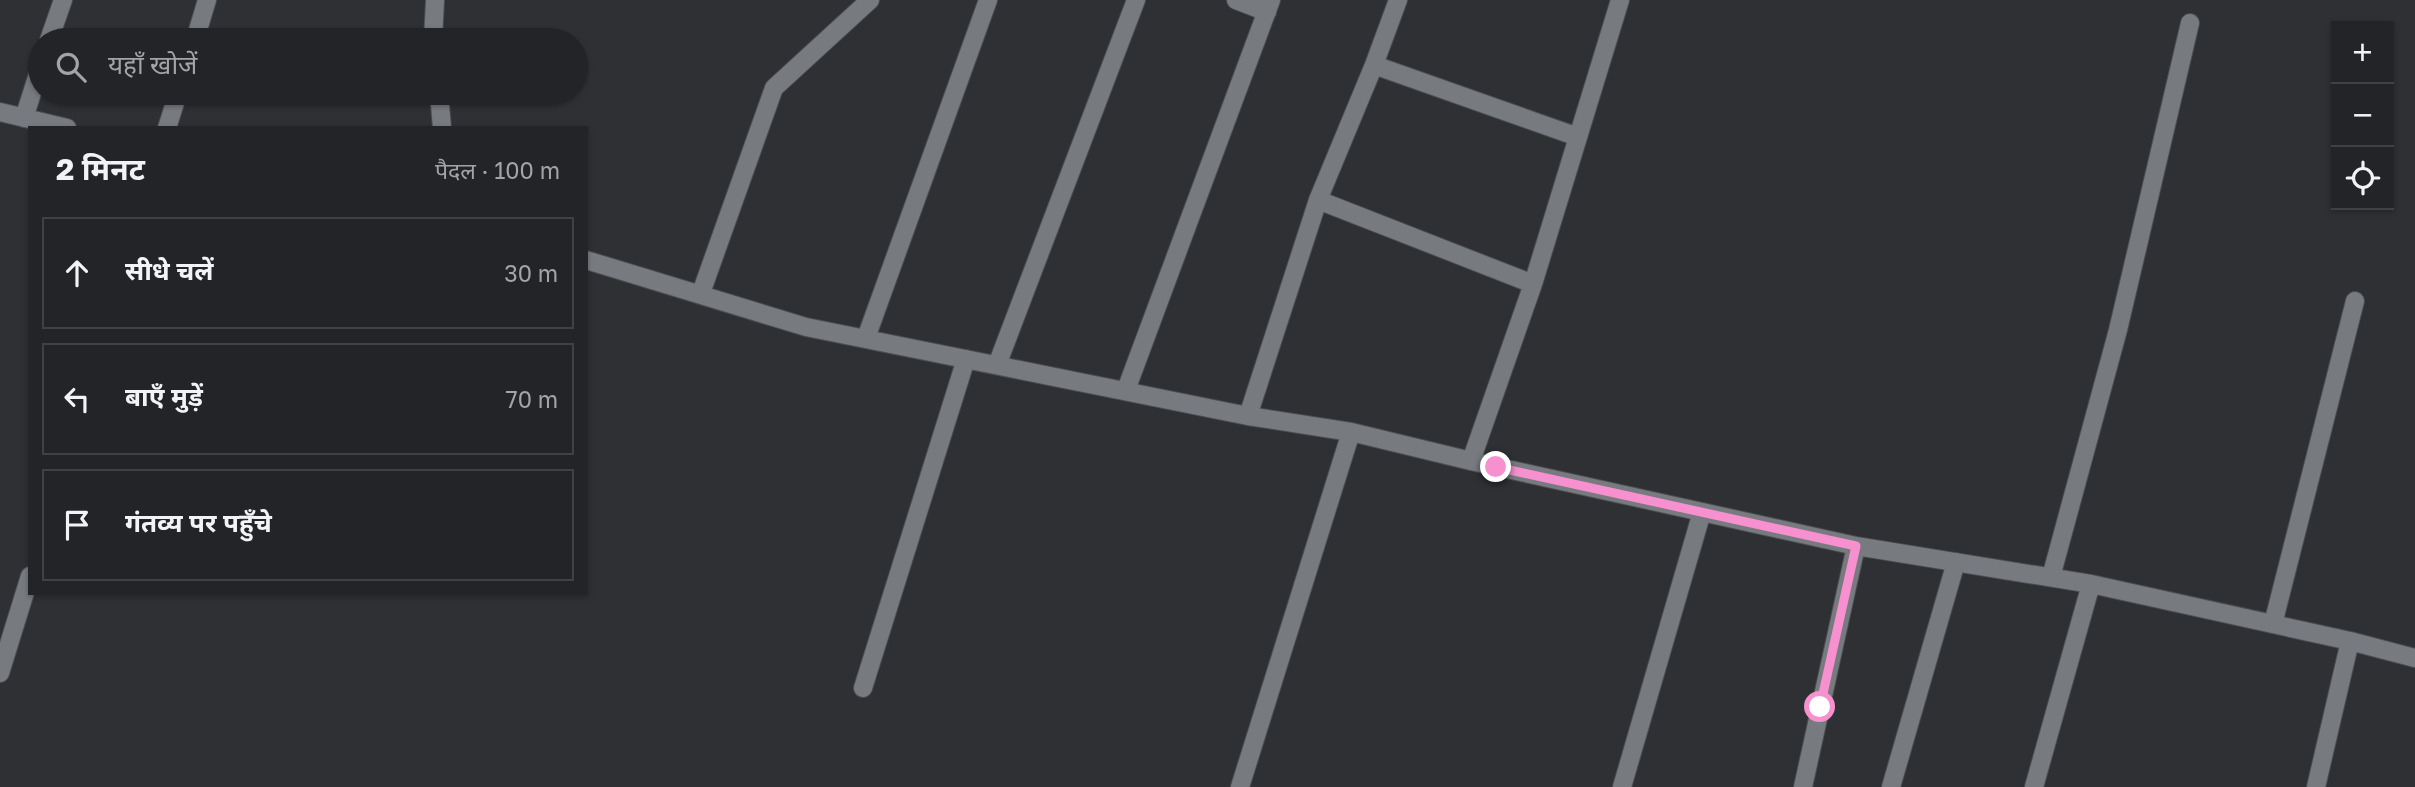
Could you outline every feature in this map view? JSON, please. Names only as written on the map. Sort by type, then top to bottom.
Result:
[{"type":"street","points":[[53,28],[63,0]]},
{"type":"street","points":[[199,28],[207,0]]},
{"type":"street","points":[[434,28],[435,0]]},
{"type":"street","points":[[701,293],[774,88],[870,0]]},
{"type":"street","points":[[866,338],[988,0]]},
{"type":"street","points":[[997,365],[1136,0]]},
{"type":"street","points":[[1126,390],[1269,6],[1236,0]]},
{"type":"street","points":[[1248,416],[1318,200],[1398,0]]},
{"type":"street","points":[[1471,461],[1533,284],[1617,1]]},
{"type":"street","points":[[2051,578],[2118,330],[2190,23]]},
{"type":"street","points":[[1374,65],[1578,137]]},
{"type":"street","points":[[24,118],[28,105]]},
{"type":"street","points":[[168,126],[174,105]]},
{"type":"street","points":[[440,105],[442,126]]},
{"type":"street","points":[[0,112],[58,126]]},
{"type":"street","points":[[1318,200],[1533,284]]},
{"type":"street","points":[[588,261],[806,327],[1248,416],[1351,432],[1856,546],[2091,584],[2350,641],[2415,658]]},
{"type":"street","points":[[2273,624],[2355,301]]},
{"type":"street","points":[[863,688],[966,359]]},
{"type":"street","points":[[1240,787],[1351,432]]},
{"type":"street","points":[[1622,787],[1702,512]]},
{"type":"street","points":[[1802,787],[1856,546]]},
{"type":"street","points":[[1891,787],[1956,562]]},
{"type":"street","points":[[0,673],[28,582]]},
{"type":"street","points":[[2034,787],[2091,584]]},
{"type":"street","points":[[2316,787],[2350,641]]},
{"type":"route","points":[[1496,467],[1856,546],[1820,707]]}]
